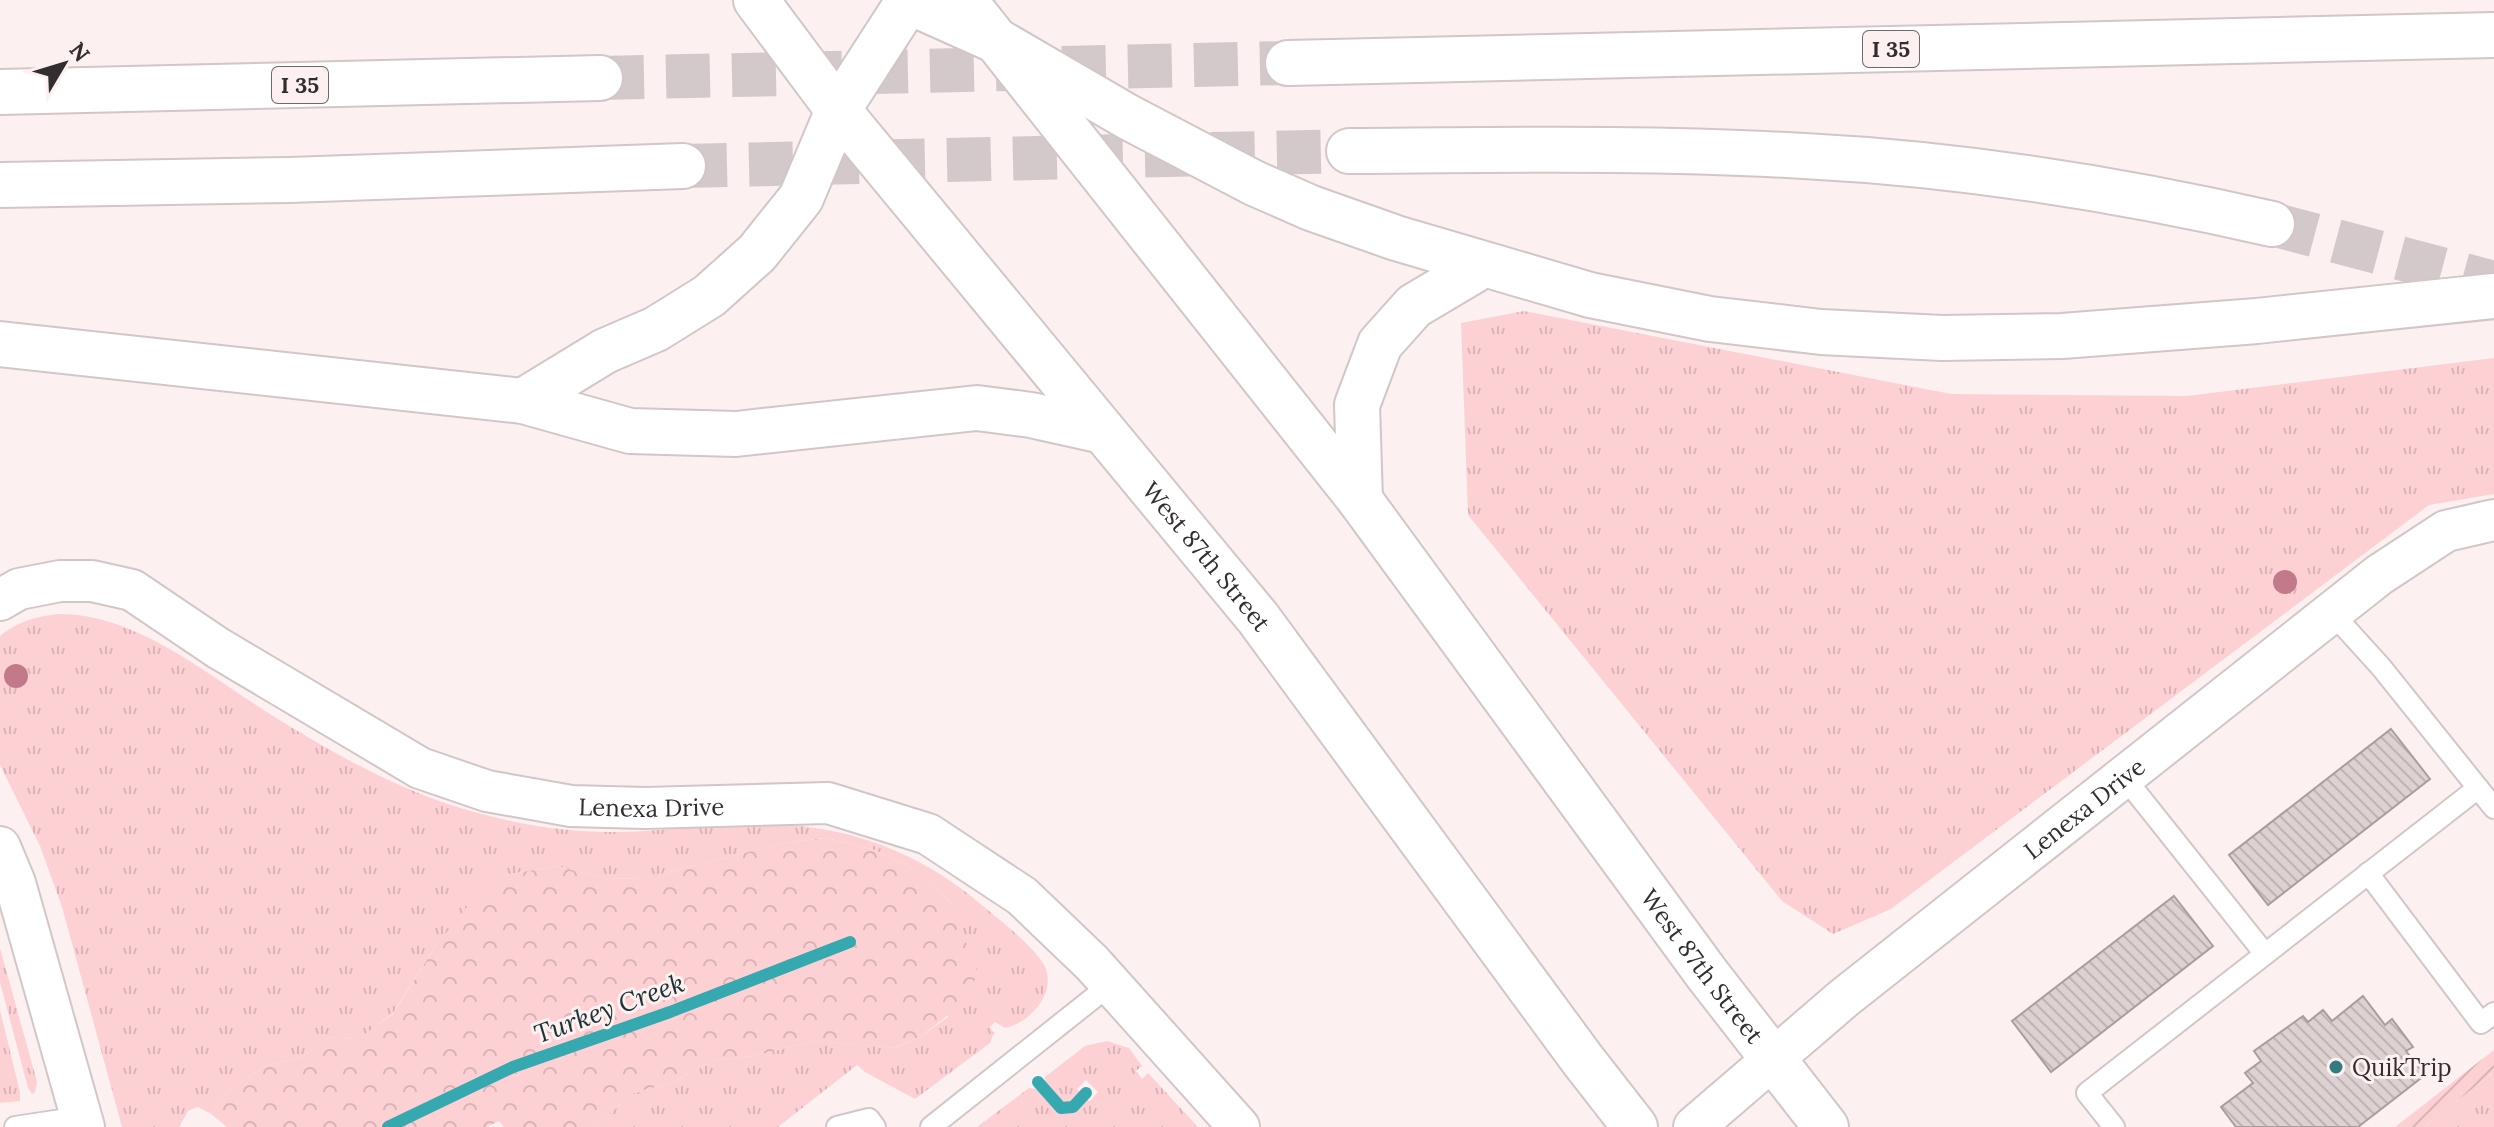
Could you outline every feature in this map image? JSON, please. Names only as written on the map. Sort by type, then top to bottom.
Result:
[{"type":"main road","name":"West 87th Street","points":[[756,0],[838,110],[1258,618],[1635,1127]]},
{"type":"main road","name":"West 87th Street","points":[[964,0],[1360,500],[1707,974],[1826,1127]]},
{"type":"main road","points":[[523,401],[605,351],[656,329],[709,296],[757,253],[801,198],[838,110],[908,1],[999,42],[1128,117],[1254,183],[1311,208],[1396,238],[1590,295],[1710,319],[1821,332],[1942,338],[2092,334],[2257,321],[2494,296]]},
{"type":"main road","name":"I 35","points":[[1288,63],[2494,35]]},
{"type":"main road","name":"I 35","points":[[0,92],[600,78]]},
{"type":"main road","points":[[1349,151],[1662,150],[1807,156],[1935,167],[2167,200],[2272,224]]},
{"type":"main road","points":[[0,185],[290,180],[683,166]]},
{"type":"main road","points":[[1360,500],[1357,405],[1380,344],[1414,306],[1483,265]]},
{"type":"main road","points":[[0,344],[523,401],[630,431],[736,434],[977,408],[1031,415],[1103,431]]},
{"type":"street","name":"Lenexa Drive","points":[[1694,1127],[1844,998],[2379,575],[2446,531],[2494,520]]},
{"type":"street","name":"Lenexa Drive","points":[[0,600],[19,589],[60,581],[92,581],[132,590],[218,648],[420,768],[487,791],[571,806],[645,808],[828,803],[928,834],[1022,896],[1111,984],[1239,1127]]},
{"type":"street","points":[[0,847],[15,883],[83,1122]]},
{"type":"lane","points":[[2332,613],[2381,667],[2494,808]]},
{"type":"lane","points":[[2124,777],[2265,954]]},
{"type":"lane","points":[[2114,1127],[2087,1093],[2478,788]]},
{"type":"lane","points":[[2368,873],[2481,1023],[2494,1013]]},
{"type":"lane","points":[[931,1127],[1111,984]]},
{"type":"lane","points":[[837,1127],[869,1119],[875,1127]]},
{"type":"lane","points":[[15,1127],[83,1122]]},
{"type":"green space","points":[[1524,311],[1951,394],[2187,396],[2494,358],[2494,494],[2429,505],[1891,909],[1833,934],[1782,901],[1468,515],[1461,323]]},
{"type":"green space","points":[[58,614],[87,616],[143,635],[336,753],[422,795],[465,809],[506,820],[569,830],[628,832],[778,824],[810,827],[842,833],[901,853],[957,885],[1014,932],[1041,960],[1048,981],[1046,992],[1025,1019],[1005,1028],[995,1022],[990,1027],[994,1033],[990,1043],[915,1099],[857,1065],[778,1127],[594,1127],[634,1093],[673,1082],[715,1060],[754,1056],[813,1041],[895,1048],[920,1037],[948,1017],[952,904],[905,864],[872,849],[826,838],[784,843],[646,878],[606,879],[557,866],[500,876],[435,947],[393,1013],[366,1034],[353,1039],[331,1037],[302,1057],[265,1066],[218,1099],[211,1114],[198,1107],[188,1111],[179,1127],[122,1127],[62,907],[40,846],[0,765],[0,636],[28,620]]},
{"type":"green space","points":[[826,838],[872,849],[905,864],[952,904],[977,972],[970,998],[920,1037],[894,1048],[813,1041],[754,1056],[715,1060],[673,1082],[634,1093],[594,1127],[504,1127],[499,1121],[487,1127],[227,1127],[211,1114],[218,1099],[265,1066],[302,1057],[331,1037],[353,1039],[393,1014],[435,947],[485,884],[500,876],[557,866],[606,879],[646,878],[784,843]]},
{"type":"green space","points":[[0,948],[37,1082],[32,1094],[0,982]]},
{"type":"green space","points":[[0,1010],[20,1092],[20,1101],[0,1103]]},
{"type":"green space","points":[[1107,1041],[1129,1048],[1142,1066],[1136,1071],[1142,1079],[1148,1073],[1198,1127],[977,1127],[1029,1088],[1037,1089],[1059,1111],[1070,1111],[1090,1101],[1098,1092],[1086,1080],[1077,1089],[1080,1092],[1072,1103],[1064,1106],[1046,1085],[1045,1077],[1085,1046]]},
{"type":"green space","points":[[2494,1050],[2494,1072],[2424,1127],[2395,1127]]},
{"type":"green space","points":[[2494,1072],[2494,1127],[2424,1127]]},
{"type":"building","points":[[2391,729],[2430,779],[2268,905],[2229,855]]},
{"type":"building","points":[[2174,896],[2213,946],[2051,1072],[2012,1021]]},
{"type":"building","name":"QuikTrip","points":[[2363,996],[2385,1025],[2392,1019],[2413,1047],[2406,1051],[2425,1075],[2358,1127],[2236,1127],[2221,1107],[2253,1083],[2245,1073],[2261,1061],[2254,1051],[2303,1016],[2308,1022],[2323,1010],[2332,1021]]},
{"type":"waterway","name":"Turkey Creek","points":[[388,1127],[513,1067],[670,1012],[850,942]]},
{"type":"waterway","points":[[1038,1082],[1061,1108],[1073,1107],[1086,1093]]},
{"type":"tunnel","points":[[600,78],[1288,63]]},
{"type":"tunnel","points":[[683,166],[1349,151]]},
{"type":"tunnel","points":[[2272,224],[2494,283]]},
{"type":"place","name":"QuikTrip","points":[[2336,1067]]}]
